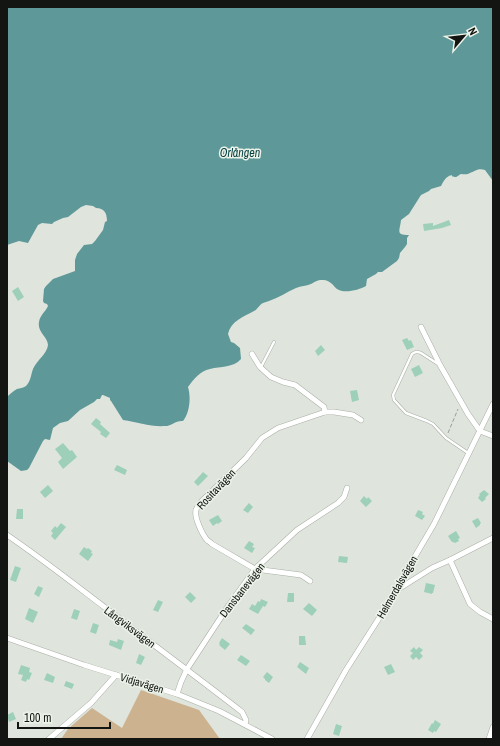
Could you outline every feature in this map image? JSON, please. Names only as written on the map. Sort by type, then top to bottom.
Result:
[{"type":"street","points":[[421,327],[440,365],[468,414],[480,431],[493,436]]},
{"type":"street","points":[[252,354],[260,367],[271,377],[295,385],[324,407],[325,412]]},
{"type":"street","name":"Helmerdalsvägen","points":[[306,739],[346,670],[397,590],[434,524],[493,404]]},
{"type":"street","name":"Rositavägen","points":[[310,581],[301,575],[255,569],[212,544],[203,533],[196,517],[196,511],[201,502],[246,458],[262,438],[278,428],[325,412],[354,415],[361,420]]},
{"type":"street","name":"Dansbanevägen","points":[[177,694],[187,669],[255,569],[297,530],[338,504],[344,497],[347,488]]},
{"type":"street","name":"Långviksvägen","points":[[7,535],[187,669],[242,712],[246,720],[245,724]]},
{"type":"street","points":[[397,590],[432,568],[493,538]]},
{"type":"street","points":[[450,560],[470,604],[480,612],[493,619]]},
{"type":"street","name":"Vidjavägen","points":[[7,638],[177,694],[219,711],[272,739]]},
{"type":"street","points":[[49,739],[91,702],[116,675]]},
{"type":"street","points":[[489,739],[493,727]]},
{"type":"lane","points":[[260,367],[274,342]]},
{"type":"lane","points":[[440,365],[421,353],[414,352],[393,396],[394,400],[406,413],[433,424],[446,438],[469,453]]},
{"type":"path","points":[[446,438],[461,402]]},
{"type":"shaded area","points":[[141,690],[199,710],[220,739],[61,739],[68,729],[92,708],[122,728]]},
{"type":"water","name":"Orlången","points":[[7,7],[493,7],[493,181],[483,169],[468,174],[461,174],[456,177],[451,175],[445,179],[441,186],[431,189],[421,195],[409,214],[401,220],[399,232],[409,235],[407,238],[407,244],[400,253],[399,258],[382,272],[378,272],[367,279],[366,286],[356,290],[344,291],[337,289],[327,280],[319,280],[309,285],[296,288],[263,303],[255,310],[238,320],[232,326],[228,334],[231,342],[240,348],[241,359],[231,365],[206,370],[195,378],[188,387],[189,404],[183,421],[178,421],[167,426],[160,426],[123,420],[110,398],[102,395],[100,399],[97,399],[80,410],[68,421],[60,423],[53,428],[50,440],[45,439],[43,441],[29,468],[21,471],[7,461],[7,397],[16,390],[25,387],[28,384],[33,369],[47,348],[48,342],[39,326],[41,317],[48,306],[43,301],[44,289],[53,279],[75,271],[75,260],[77,254],[84,245],[92,244],[95,241],[103,230],[105,222],[107,221],[106,213],[103,210],[86,205],[68,217],[52,224],[42,223],[38,225],[28,243],[19,241],[7,245]]},
{"type":"building","points":[[449,220],[451,225],[424,231],[423,224],[433,223],[433,226]]},
{"type":"building","points":[[18,287],[24,297],[18,301],[12,291]]},
{"type":"building","points":[[407,338],[409,341],[411,340],[414,347],[407,350],[402,340]]},
{"type":"building","points":[[321,345],[325,350],[318,356],[315,351]]},
{"type":"building","points":[[419,365],[423,373],[415,377],[411,369]]},
{"type":"building","points":[[357,390],[359,400],[352,402],[350,391]]},
{"type":"building","points":[[96,418],[110,433],[106,438],[91,424]]},
{"type":"building","points":[[63,443],[70,451],[72,450],[77,457],[63,469],[58,462],[62,458],[55,449]]},
{"type":"building","points":[[117,465],[127,470],[125,475],[114,470]]},
{"type":"building","points":[[203,472],[208,476],[198,486],[194,482]]},
{"type":"building","points":[[48,485],[53,491],[45,498],[40,492]]},
{"type":"building","points":[[484,490],[489,494],[482,502],[478,498],[480,495],[479,494]]},
{"type":"building","points":[[364,496],[367,499],[368,497],[372,501],[366,507],[360,501]]},
{"type":"building","points":[[249,503],[253,507],[248,513],[243,510]]},
{"type":"building","points":[[17,509],[23,509],[23,519],[16,519]]},
{"type":"building","points":[[418,510],[423,512],[422,514],[425,516],[422,520],[415,516]]},
{"type":"building","points":[[218,515],[222,521],[213,526],[209,520]]},
{"type":"building","points":[[478,518],[481,523],[476,528],[472,521]]},
{"type":"building","points":[[61,523],[66,527],[55,540],[51,536],[53,533],[51,531],[55,526],[57,528]]},
{"type":"building","points":[[456,531],[460,538],[458,539],[459,541],[455,543],[452,542],[448,536]]},
{"type":"building","points":[[249,541],[254,544],[252,547],[255,548],[252,553],[244,548]]},
{"type":"building","points":[[84,547],[92,551],[91,553],[93,554],[88,561],[79,554]]},
{"type":"building","points":[[339,556],[348,557],[347,563],[338,562]]},
{"type":"building","points":[[15,566],[21,568],[16,582],[10,580]]},
{"type":"building","points":[[426,583],[435,585],[432,594],[424,592]]},
{"type":"building","points":[[38,586],[43,588],[39,597],[34,594]]},
{"type":"building","points":[[190,592],[196,598],[191,603],[185,597]]},
{"type":"building","points":[[288,593],[294,593],[294,602],[287,602]]},
{"type":"building","points":[[261,599],[268,602],[265,607],[263,606],[258,614],[249,609],[252,604],[255,606]]},
{"type":"building","points":[[158,600],[163,602],[158,612],[153,610]]},
{"type":"building","points":[[309,603],[317,610],[312,616],[303,609]]},
{"type":"building","points":[[29,608],[38,612],[33,623],[25,619]]},
{"type":"building","points":[[74,609],[80,611],[77,620],[71,618]]},
{"type":"building","points":[[93,623],[99,625],[96,634],[90,632]]},
{"type":"building","points":[[246,624],[255,630],[251,635],[242,628]]},
{"type":"building","points":[[299,636],[305,636],[306,645],[299,645]]},
{"type":"building","points":[[222,638],[230,644],[225,650],[219,645]]},
{"type":"building","points":[[118,639],[124,641],[121,650],[109,645],[110,640],[117,642]]},
{"type":"building","points":[[414,647],[416,650],[419,647],[423,650],[420,653],[423,656],[419,660],[416,657],[413,660],[410,656],[413,653],[410,651]]},
{"type":"building","points":[[139,654],[145,657],[141,665],[136,663]]},
{"type":"building","points":[[241,655],[250,661],[246,666],[237,660]]},
{"type":"building","points":[[300,662],[309,668],[306,674],[297,667]]},
{"type":"building","points":[[391,664],[395,672],[388,675],[384,667]]},
{"type":"building","points":[[21,665],[30,668],[29,672],[32,673],[29,680],[27,679],[26,682],[21,680],[23,675],[18,674]]},
{"type":"building","points":[[267,672],[273,677],[269,683],[263,677]]},
{"type":"building","points":[[47,673],[55,677],[53,683],[44,680]]},
{"type":"building","points":[[66,681],[74,684],[72,689],[64,686]]},
{"type":"building","points":[[13,712],[16,719],[9,722],[7,715]]},
{"type":"building","points":[[435,720],[441,724],[436,732],[434,731],[433,733],[428,730]]},
{"type":"building","points":[[336,724],[342,726],[339,736],[333,734]]}]
